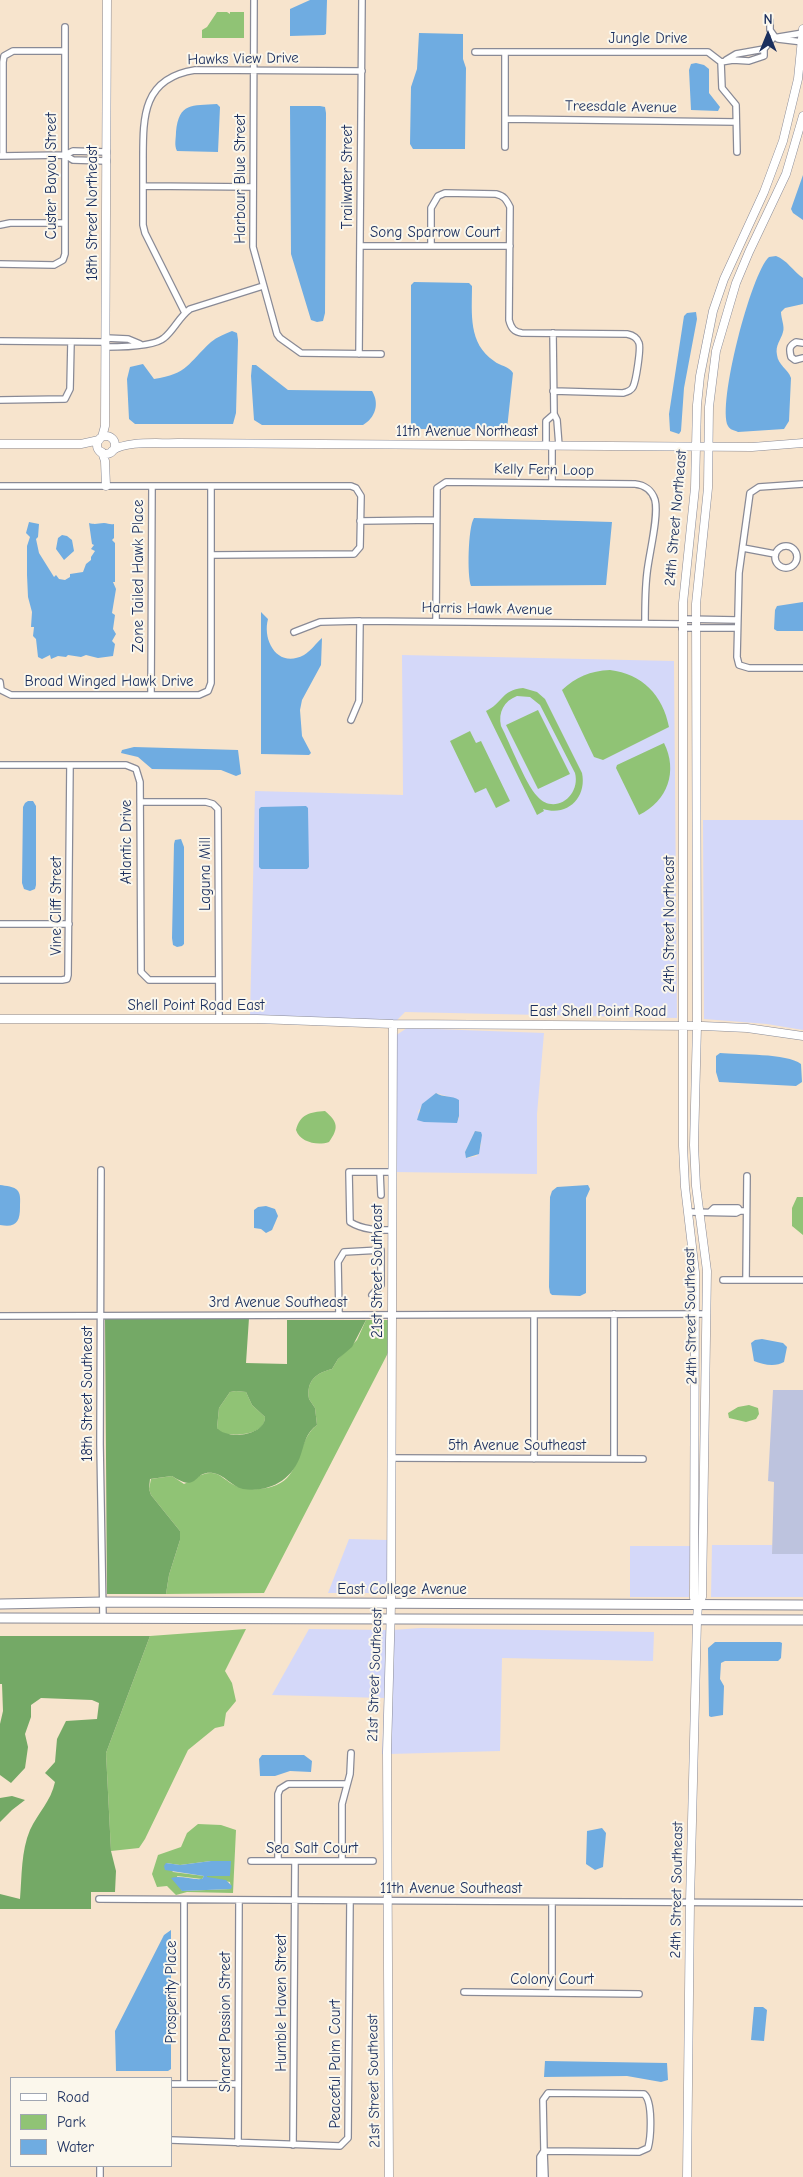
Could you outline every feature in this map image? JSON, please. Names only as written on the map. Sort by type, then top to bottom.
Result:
[{"type":"main road","name":"East College Avenue","points":[[0,1604],[104,1602],[803,1605]]},
{"type":"main road","name":"East College Avenue","points":[[0,1618],[803,1620]]},
{"type":"street","name":"18th Street Northeast","points":[[106,438],[108,0]]},
{"type":"street","name":"Harbour Blue Street","points":[[254,0],[253,247],[278,336],[298,352],[304,354],[381,354]]},
{"type":"street","name":"Trailwater Street","points":[[359,354],[362,0]]},
{"type":"street","points":[[770,20],[770,30],[774,37]]},
{"type":"street","name":"Custer Bayou Street","points":[[0,264],[59,263],[65,254],[65,27]]},
{"type":"street","name":"24th Street Northeast","points":[[684,1026],[682,624],[686,564],[695,488],[700,376],[714,311],[724,279],[764,192],[783,141],[798,79],[803,29]]},
{"type":"street","points":[[737,152],[736,105],[722,88],[721,62],[736,54],[764,50],[774,37],[803,37]]},
{"type":"street","points":[[769,42],[803,37]]},
{"type":"street","points":[[65,51],[14,51],[4,56],[2,156],[65,155],[73,151],[107,152]]},
{"type":"street","name":"Jungle Drive","points":[[475,52],[704,51],[711,53],[721,62]]},
{"type":"street","points":[[505,52],[505,147]]},
{"type":"street","name":"Hawks View Drive","points":[[185,313],[142,225],[143,122],[150,98],[159,86],[175,75],[186,71],[362,71]]},
{"type":"street","name":"24th Street Northeast","points":[[697,1026],[695,619],[708,488],[712,376],[726,314],[748,252],[786,174],[803,116]]},
{"type":"street","name":"Treesdale Avenue","points":[[505,118],[736,122]]},
{"type":"street","points":[[65,155],[73,160],[107,161]]},
{"type":"street","points":[[143,186],[253,187]]},
{"type":"street","points":[[431,246],[431,208],[438,196],[445,193],[502,195],[510,207],[511,327],[516,332],[522,333],[553,332],[630,335],[636,338],[639,346],[635,382],[627,392],[553,391]]},
{"type":"street","points":[[0,225],[10,223],[65,222]]},
{"type":"street","name":"Song Sparrow Court","points":[[360,246],[510,246]]},
{"type":"street","points":[[106,342],[121,347],[154,343],[161,340],[185,313],[197,306],[263,286]]},
{"type":"street","points":[[552,483],[552,446],[557,420],[554,414],[553,332]]},
{"type":"street","points":[[121,347],[122,339]]},
{"type":"street","points":[[0,341],[106,342],[128,339],[140,344]]},
{"type":"street","points":[[0,400],[64,399],[70,389],[70,342]]},
{"type":"street","points":[[803,343],[796,342],[790,345],[789,350],[791,357],[795,360],[803,358]]},
{"type":"street","points":[[552,446],[546,421],[554,414]]},
{"type":"street","points":[[106,438],[115,446],[106,452],[97,445],[106,438]]},
{"type":"street","name":"11th Avenue Northeast","points":[[0,444],[82,444],[106,438],[131,445]]},
{"type":"street","name":"11th Avenue Northeast","points":[[82,444],[106,452],[118,447],[131,445],[178,443],[708,447],[784,446],[803,443]]},
{"type":"street","points":[[106,452],[106,486]]},
{"type":"street","name":"Kelly Fern Loop","points":[[436,621],[437,488],[446,482],[552,483],[635,484],[645,487],[651,492],[656,509],[647,574],[645,623]]},
{"type":"street","points":[[803,484],[759,487],[750,493],[737,620],[737,657],[739,665],[749,668],[803,668]]},
{"type":"street","points":[[0,486],[351,486],[356,488],[360,496],[360,547],[354,554],[211,555]]},
{"type":"street","name":"Zone Tailed Hawk Place","points":[[151,695],[152,486]]},
{"type":"street","name":"Broad Winged Hawk Drive","points":[[0,682],[2,690],[10,695],[205,694],[210,687],[211,486]]},
{"type":"street","points":[[360,521],[436,520]]},
{"type":"street","points":[[786,546],[793,549],[797,559],[794,566],[783,569],[775,561],[774,554],[779,548],[786,546]]},
{"type":"street","points":[[743,548],[774,554]]},
{"type":"street","points":[[682,624],[695,619],[737,620]]},
{"type":"street","points":[[351,720],[358,701],[360,621]]},
{"type":"street","name":"Harris Hawk Avenue","points":[[294,632],[320,622],[360,621],[682,624]]},
{"type":"street","points":[[682,624],[695,628],[737,628]]},
{"type":"street","name":"Atlantic Drive","points":[[0,765],[131,766],[136,768],[139,773],[140,802],[140,972],[149,980],[218,980]]},
{"type":"street","name":"Vine Cliff Street","points":[[0,980],[67,979],[70,924],[70,765]]},
{"type":"street","name":"Laguna Mill","points":[[140,802],[206,802],[213,804],[218,809],[218,1019]]},
{"type":"street","points":[[0,924],[70,924]]},
{"type":"street","name":"Shell Point Road East","points":[[0,1019],[218,1019],[393,1024]]},
{"type":"street","name":"East Shell Point Road","points":[[393,1024],[697,1026],[747,1028],[803,1036]]},
{"type":"street","name":"21st Street Southeast","points":[[389,2177],[386,1752],[391,1604],[393,1024]]},
{"type":"street","name":"24th Street Southeast","points":[[684,1026],[683,1146],[696,1272],[694,1598],[698,1604]]},
{"type":"street","name":"24th Street Southeast","points":[[687,2177],[690,1902],[697,1620],[698,1604],[702,1598],[703,1589],[706,1314],[706,1271],[694,1145],[697,1026]]},
{"type":"street","name":"18th Street Southeast","points":[[101,1170],[100,1444],[103,1618]]},
{"type":"street","points":[[392,1172],[349,1172],[350,1222],[370,1230],[392,1230]]},
{"type":"street","points":[[380,1172],[381,1195]]},
{"type":"street","points":[[746,1280],[743,1211],[747,1176]]},
{"type":"street","points":[[689,1212],[710,1212],[714,1208],[738,1208],[743,1211]]},
{"type":"street","points":[[339,1315],[338,1262],[344,1252],[380,1250],[381,1285],[372,1295]]},
{"type":"street","points":[[724,1280],[803,1280]]},
{"type":"street","points":[[381,1285],[392,1285]]},
{"type":"street","points":[[534,1314],[534,1458]]},
{"type":"street","points":[[614,1314],[614,1459]]},
{"type":"street","name":"3rd Avenue Southeast","points":[[0,1316],[706,1314]]},
{"type":"street","name":"5th Avenue Southeast","points":[[391,1458],[643,1459]]},
{"type":"street","points":[[342,1861],[342,1804],[350,1774],[351,1753]]},
{"type":"street","points":[[278,1861],[278,1794],[280,1789],[288,1784],[347,1784]]},
{"type":"street","name":"Sea Salt Court","points":[[251,1861],[373,1861]]},
{"type":"street","name":"Humble Haven Street","points":[[293,2145],[295,1861]]},
{"type":"street","name":"11th Avenue Southeast","points":[[99,1898],[295,1901],[803,1903]]},
{"type":"street","name":"Prosperity Place","points":[[184,1900],[184,2084]]},
{"type":"street","name":"Shared Passion Street","points":[[238,2143],[239,1900]]},
{"type":"street","name":"Peaceful Palm Court","points":[[172,2140],[340,2146],[348,2138],[350,1901]]},
{"type":"street","points":[[552,1902],[552,1993]]},
{"type":"street","name":"Colony Court","points":[[464,1992],[639,1994]]},
{"type":"street","points":[[172,2084],[238,2084]]},
{"type":"street","points":[[544,2151],[644,2151],[648,2148],[650,2138],[650,2101],[648,2097],[641,2093],[548,2093],[543,2100],[544,2151],[545,2177]]},
{"type":"street","points":[[540,2177],[540,2157],[544,2151]]},
{"type":"shaded area","points":[[402,655],[674,661],[677,1018],[405,1012],[393,1024],[250,1017],[255,791],[403,795]]},
{"type":"shaded area","points":[[703,820],[803,820],[803,1030],[767,1024],[704,1019]]},
{"type":"shaded area","points":[[407,1028],[544,1033],[537,1114],[537,1174],[394,1172],[395,1036]],"holes":[[[436,1093],[459,1100],[459,1119],[424,1122],[418,1112],[422,1105]],[[475,1131],[481,1132],[481,1145],[477,1156],[467,1158],[465,1152]]]},
{"type":"shaded area","points":[[773,1390],[803,1390],[803,1554],[772,1554],[774,1482],[768,1481]]},
{"type":"shaded area","points":[[349,1539],[388,1540],[388,1593],[328,1593]]},
{"type":"shaded area","points":[[712,1545],[772,1545],[772,1554],[803,1554],[803,1597],[711,1597]]},
{"type":"shaded area","points":[[630,1546],[690,1546],[689,1597],[630,1597]]},
{"type":"shaded area","points":[[421,1628],[654,1632],[653,1661],[502,1658],[500,1751],[389,1754],[393,1630]]},
{"type":"shaded area","points":[[309,1629],[388,1630],[384,1754],[382,1754],[384,1698],[272,1695]]},
{"type":"green space","points":[[217,12],[227,12],[230,14],[230,12],[244,12],[244,38],[202,38],[202,30],[207,27]]},
{"type":"green space","points":[[610,670],[632,676],[649,688],[662,705],[669,727],[603,760],[594,757],[562,690],[584,676]]},
{"type":"green space","points":[[523,688],[537,692],[545,699],[582,773],[582,790],[574,803],[568,807],[552,811],[543,809],[544,811],[537,815],[486,711],[510,691]],"holes":[[[517,696],[530,697],[540,705],[575,773],[574,789],[565,801],[558,804],[544,802],[532,790],[501,726],[500,716],[505,704]]]},
{"type":"green space","points":[[538,710],[570,774],[538,789],[506,725]]},
{"type":"green space","points":[[470,731],[476,743],[481,741],[510,801],[496,808],[486,788],[475,793],[450,741]]},
{"type":"green space","points":[[664,743],[670,764],[668,784],[657,802],[639,815],[616,768],[617,765]]},
{"type":"green space","points":[[325,1111],[336,1125],[336,1129],[329,1142],[319,1144],[301,1138],[296,1130],[300,1120],[310,1113]]},
{"type":"green space","points":[[797,1197],[803,1197],[803,1235],[792,1226],[792,1208]]},
{"type":"green space","points":[[249,1318],[246,1363],[287,1364],[287,1320],[366,1320],[352,1347],[338,1359],[332,1369],[321,1373],[313,1379],[308,1393],[309,1399],[315,1408],[317,1425],[308,1435],[297,1463],[286,1478],[271,1487],[253,1490],[239,1488],[213,1473],[206,1473],[187,1483],[172,1476],[150,1479],[149,1489],[151,1495],[180,1531],[180,1540],[169,1575],[166,1594],[107,1594],[105,1319]],"holes":[[[230,1392],[246,1392],[252,1405],[265,1417],[263,1423],[259,1428],[245,1434],[237,1435],[222,1432],[217,1428],[219,1408]]]},
{"type":"green space","points":[[366,1320],[389,1320],[389,1351],[264,1593],[166,1594],[169,1575],[180,1540],[180,1531],[151,1495],[149,1489],[151,1479],[172,1476],[184,1484],[201,1475],[212,1473],[236,1486],[249,1489],[263,1489],[282,1482],[292,1472],[307,1437],[317,1425],[315,1408],[309,1399],[308,1393],[313,1379],[321,1373],[332,1369],[338,1359],[357,1340]]},
{"type":"green space","points":[[230,1392],[246,1392],[252,1405],[265,1417],[264,1423],[260,1428],[248,1433],[220,1433],[217,1428],[219,1408]]},
{"type":"green space","points":[[749,1405],[758,1408],[759,1414],[756,1419],[746,1422],[729,1418],[728,1413],[738,1407]]},
{"type":"green space","points":[[246,1629],[225,1671],[232,1683],[236,1701],[226,1713],[224,1726],[215,1728],[188,1750],[139,1848],[111,1851],[106,1753],[150,1636]]},
{"type":"green space","points":[[0,1636],[150,1636],[106,1753],[111,1851],[116,1871],[115,1892],[91,1892],[91,1909],[0,1909],[0,1894],[20,1899],[22,1864],[27,1838],[33,1824],[51,1795],[55,1782],[45,1773],[55,1762],[57,1739],[66,1721],[97,1719],[99,1703],[92,1700],[41,1698],[31,1705],[31,1717],[25,1734],[28,1747],[25,1768],[11,1783],[0,1775],[0,1724],[3,1711],[2,1684],[0,1684]]},
{"type":"green space","points":[[12,1796],[25,1800],[0,1822],[0,1798]]},
{"type":"green space","points":[[198,1824],[221,1825],[236,1830],[233,1893],[187,1892],[176,1895],[167,1886],[157,1887],[152,1874],[158,1855],[181,1847],[187,1833]],"holes":[[[211,1861],[231,1861],[207,1876],[207,1878],[230,1882],[231,1889],[182,1891],[177,1876],[202,1879],[204,1876],[173,1872],[166,1863],[180,1865]]]},
{"type":"water","points":[[310,0],[327,0],[326,34],[290,36],[290,9]]},
{"type":"water","points":[[419,33],[463,34],[463,59],[466,68],[465,149],[413,149],[410,144],[411,87],[417,69]]},
{"type":"water","points":[[691,64],[704,65],[709,69],[709,93],[720,107],[718,111],[691,110],[689,70]]},
{"type":"water","points":[[217,104],[220,107],[218,152],[177,151],[175,142],[176,132],[180,115],[184,110],[194,106]]},
{"type":"water","points":[[290,106],[320,106],[325,107],[326,113],[325,313],[323,321],[317,322],[311,320],[291,254]]},
{"type":"water","points":[[803,175],[803,220],[793,213],[791,209]]},
{"type":"water","points":[[776,256],[803,278],[803,304],[785,308],[781,312],[783,330],[777,348],[779,362],[791,378],[789,421],[784,429],[738,432],[728,426],[726,413],[731,368],[753,287],[769,257]]},
{"type":"water","points":[[414,282],[469,283],[472,286],[473,327],[480,346],[494,361],[513,373],[507,429],[414,429],[411,426],[411,285]]},
{"type":"water","points":[[696,312],[697,319],[684,388],[681,431],[679,434],[670,431],[669,414],[684,316],[687,313]]},
{"type":"water","points":[[232,331],[237,333],[238,340],[236,413],[233,424],[135,424],[129,419],[127,379],[130,367],[143,364],[154,379],[174,374],[187,366],[213,340]]},
{"type":"water","points":[[252,365],[256,365],[288,390],[372,391],[376,401],[375,410],[371,419],[363,425],[262,425],[254,420]]},
{"type":"water","points":[[474,518],[612,522],[606,585],[471,586],[469,552],[470,531]]},
{"type":"water","points":[[29,522],[39,524],[38,537],[36,539],[39,553],[54,577],[56,575],[59,579],[65,580],[70,577],[70,574],[83,572],[95,551],[91,549],[94,545],[92,544],[89,523],[114,524],[114,538],[112,540],[115,543],[115,582],[113,582],[116,589],[112,613],[115,615],[113,629],[116,634],[112,641],[115,644],[113,656],[98,658],[86,655],[81,657],[68,655],[51,659],[50,655],[42,659],[38,657],[36,639],[33,636],[34,627],[31,627],[32,612],[28,597],[27,546],[30,537],[26,533]]},
{"type":"water","points":[[62,535],[72,540],[74,551],[64,560],[56,549],[58,538]]},
{"type":"water","points":[[803,602],[803,631],[777,631],[774,629],[777,606]]},
{"type":"water","points":[[261,612],[268,619],[267,636],[270,644],[280,656],[295,658],[304,655],[322,638],[321,665],[302,700],[300,710],[302,736],[311,753],[309,755],[261,754]]},
{"type":"water","points":[[134,747],[238,750],[241,774],[236,776],[221,770],[152,769],[138,757],[121,753],[122,750]]},
{"type":"water","points":[[28,801],[33,801],[36,806],[36,885],[35,889],[30,891],[24,889],[22,883],[23,807]]},
{"type":"water","points":[[306,806],[308,808],[309,867],[307,869],[261,869],[259,867],[259,809],[261,807]]},
{"type":"water","points":[[181,839],[184,847],[184,944],[177,947],[173,945],[172,938],[174,844],[175,840]]},
{"type":"water","points":[[720,1053],[774,1056],[794,1060],[801,1064],[802,1082],[796,1086],[719,1082],[716,1072],[716,1056]]},
{"type":"water","points":[[436,1093],[459,1100],[457,1123],[417,1120],[422,1104]]},
{"type":"water","points":[[475,1131],[481,1132],[482,1135],[479,1154],[466,1158],[465,1152]]},
{"type":"water","points":[[0,1185],[10,1186],[20,1194],[19,1217],[16,1223],[10,1226],[0,1225]]},
{"type":"water","points":[[588,1185],[590,1189],[586,1198],[586,1293],[580,1296],[552,1295],[549,1287],[550,1197],[552,1191],[557,1187]]},
{"type":"water","points":[[266,1206],[275,1209],[278,1216],[272,1230],[266,1233],[261,1229],[254,1228],[254,1210],[258,1207]]},
{"type":"water","points":[[762,1339],[783,1343],[787,1347],[784,1362],[777,1365],[769,1365],[754,1361],[751,1343]]},
{"type":"water","points":[[715,1642],[782,1643],[781,1658],[778,1661],[725,1661],[721,1663],[720,1679],[724,1686],[723,1715],[711,1717],[709,1716],[708,1648]]},
{"type":"water","points":[[262,1755],[304,1755],[312,1761],[311,1772],[290,1771],[275,1776],[260,1776],[259,1759]]},
{"type":"water","points":[[602,1828],[606,1833],[603,1867],[595,1870],[586,1864],[587,1831]]},
{"type":"water","points":[[211,1861],[231,1861],[230,1876],[207,1877],[226,1880],[232,1886],[231,1889],[182,1891],[171,1878],[202,1879],[204,1876],[165,1870],[164,1866],[166,1863],[180,1865]]},
{"type":"water","points":[[171,1930],[171,2069],[168,2071],[116,2071],[115,2031],[164,1935]]},
{"type":"water","points":[[754,2007],[763,2007],[767,2010],[764,2041],[751,2040]]},
{"type":"water","points":[[545,2061],[667,2063],[668,2080],[661,2082],[627,2076],[544,2077]]}]
